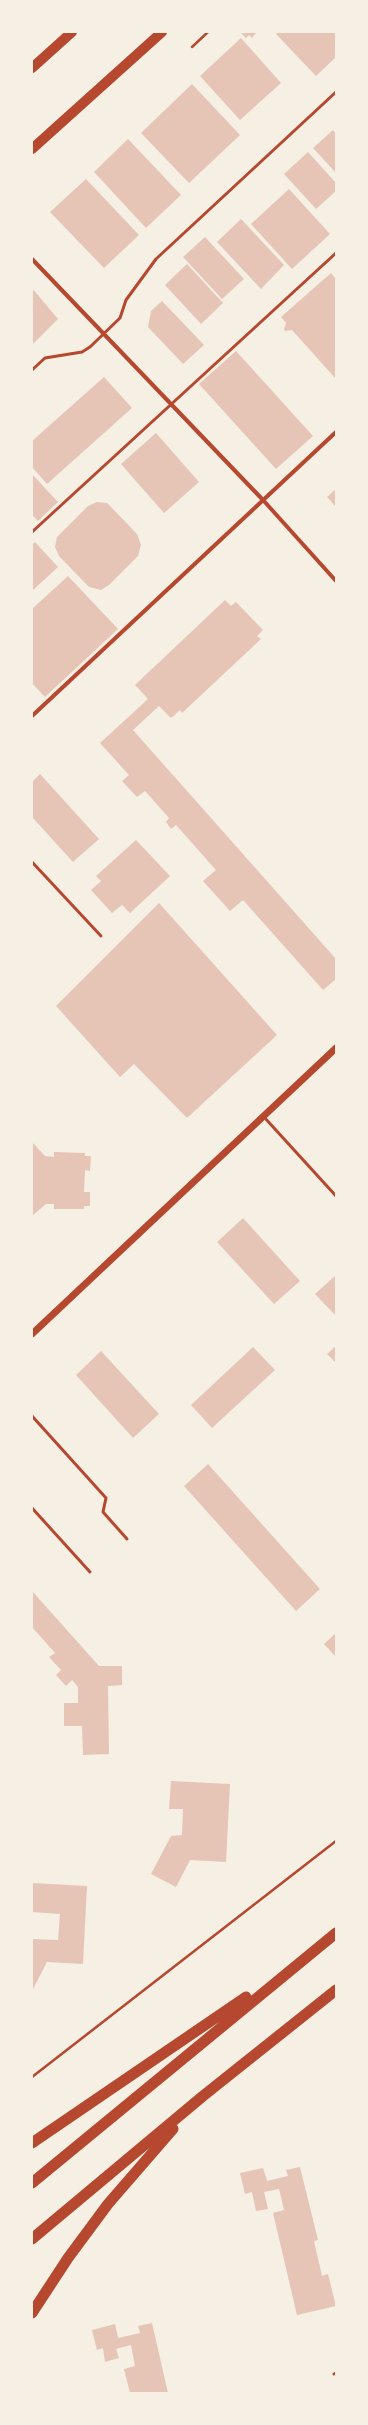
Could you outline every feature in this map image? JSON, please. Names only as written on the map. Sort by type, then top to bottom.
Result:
[{"type":"highway","points":[[32,2184],[299,1961],[336,1933]]},
{"type":"highway","points":[[32,2143],[299,1961]]},
{"type":"highway","points":[[32,2239],[203,2096],[336,1990]]},
{"type":"highway","points":[[32,2313],[68,2258],[108,2204],[203,2096]]},
{"type":"main road","points":[[32,68],[72,32]]},
{"type":"main road","points":[[32,149],[162,32]]},
{"type":"street","points":[[32,259],[263,500],[336,581]]},
{"type":"street","points":[[32,716],[336,432]]},
{"type":"street","points":[[32,1334],[336,1048]]},
{"type":"lane","points":[[32,370],[45,358],[82,352],[104,334],[120,318],[126,300],[156,259],[336,92]]},
{"type":"lane","points":[[32,532],[336,253]]},
{"type":"lane","points":[[32,862],[101,936]]},
{"type":"lane","points":[[264,1117],[336,1196]]},
{"type":"lane","points":[[32,1416],[106,1498],[103,1512],[127,1539]]},
{"type":"lane","points":[[32,1508],[90,1572]]},
{"type":"path","points":[[192,47],[208,32]]},
{"type":"path","points":[[32,2076],[336,1841]]},
{"type":"building","points":[[240,32],[256,33],[252,38],[249,35],[246,38]]},
{"type":"building","points":[[278,32],[336,32],[336,57],[316,76],[276,34]]},
{"type":"building","points":[[241,38],[281,83],[240,120],[200,76]]},
{"type":"building","points":[[192,84],[240,135],[189,183],[141,133]]},
{"type":"building","points":[[333,130],[336,134],[336,173],[313,148]]},
{"type":"building","points":[[128,139],[181,195],[146,228],[94,172]]},
{"type":"building","points":[[308,152],[336,183],[336,191],[316,209],[284,174]]},
{"type":"building","points":[[86,179],[139,235],[104,268],[50,212]]},
{"type":"building","points":[[289,189],[330,234],[292,269],[251,224]]},
{"type":"building","points":[[241,219],[284,265],[261,289],[217,242]]},
{"type":"building","points":[[205,237],[244,279],[222,299],[183,257]]},
{"type":"building","points":[[187,264],[223,303],[201,324],[165,285]]},
{"type":"building","points":[[331,273],[336,279],[336,379],[292,330],[285,331],[284,329],[286,323],[281,317]]},
{"type":"building","points":[[32,288],[58,319],[32,345]]},
{"type":"building","points":[[162,301],[204,345],[183,364],[148,327],[151,311]]},
{"type":"building","points":[[236,351],[313,436],[276,469],[199,384]]},
{"type":"building","points":[[104,377],[132,408],[47,484],[32,467],[32,441]]},
{"type":"building","points":[[156,433],[199,482],[164,513],[121,464]]},
{"type":"building","points":[[32,474],[58,502],[38,521],[32,515]]},
{"type":"building","points":[[336,489],[336,507],[327,497]]},
{"type":"building","points":[[97,502],[107,503],[137,534],[141,545],[138,556],[109,585],[101,590],[89,587],[59,556],[55,547],[57,537],[88,506]]},
{"type":"building","points":[[35,542],[58,567],[32,591],[32,545]]},
{"type":"building","points":[[68,576],[118,629],[45,697],[32,683],[32,609]]},
{"type":"building","points":[[225,600],[231,606],[236,602],[263,630],[257,636],[261,639],[182,713],[180,710],[171,718],[159,706],[133,730],[336,959],[336,979],[323,990],[243,900],[230,911],[203,881],[216,870],[176,825],[171,829],[166,822],[169,818],[145,791],[137,797],[122,781],[129,775],[100,743],[148,699],[135,685]]},
{"type":"building","points":[[40,774],[99,839],[73,862],[32,817],[32,782]]},
{"type":"building","points":[[136,840],[170,876],[130,913],[122,905],[112,913],[91,890],[101,881],[96,876]]},
{"type":"building","points":[[159,903],[277,1035],[187,1118],[134,1064],[120,1077],[56,1006]]},
{"type":"building","points":[[32,1142],[45,1156],[54,1157],[54,1152],[85,1153],[85,1156],[91,1156],[90,1171],[85,1170],[84,1192],[90,1192],[90,1206],[84,1206],[84,1209],[54,1209],[54,1204],[46,1204],[32,1216]]},
{"type":"building","points":[[243,1218],[300,1281],[274,1304],[217,1242]]},
{"type":"building","points":[[336,1275],[336,1316],[315,1294]]},
{"type":"building","points":[[336,1346],[336,1363],[327,1354]]},
{"type":"building","points":[[253,1347],[275,1370],[212,1428],[191,1405]]},
{"type":"building","points":[[101,1351],[159,1414],[133,1438],[76,1375]]},
{"type":"building","points":[[208,1464],[320,1589],[296,1611],[184,1486]]},
{"type":"building","points":[[32,1591],[99,1666],[122,1666],[122,1685],[108,1686],[109,1754],[83,1755],[82,1726],[64,1726],[64,1703],[78,1703],[78,1687],[72,1680],[66,1686],[56,1675],[61,1670],[49,1657],[55,1653],[32,1627]]},
{"type":"building","points":[[336,1633],[336,1657],[324,1644]]},
{"type":"building","points":[[171,1781],[230,1784],[226,1862],[190,1860],[176,1887],[151,1874],[171,1836],[182,1835],[183,1809],[169,1809]]},
{"type":"building","points":[[32,1883],[87,1886],[83,1964],[47,1962],[32,1991],[32,1939],[58,1940],[60,1914],[32,1912]]},
{"type":"building","points":[[300,2167],[318,2240],[314,2241],[322,2276],[328,2274],[336,2306],[297,2315],[273,2213],[284,2210],[279,2189],[264,2192],[268,2209],[256,2211],[252,2192],[245,2194],[240,2173],[263,2168],[267,2181],[288,2176],[286,2170]]},
{"type":"building","points":[[152,2323],[168,2393],[130,2393],[124,2369],[135,2366],[131,2345],[116,2349],[119,2358],[105,2362],[103,2348],[97,2350],[92,2330],[115,2324],[118,2338],[140,2333],[138,2326]]}]
